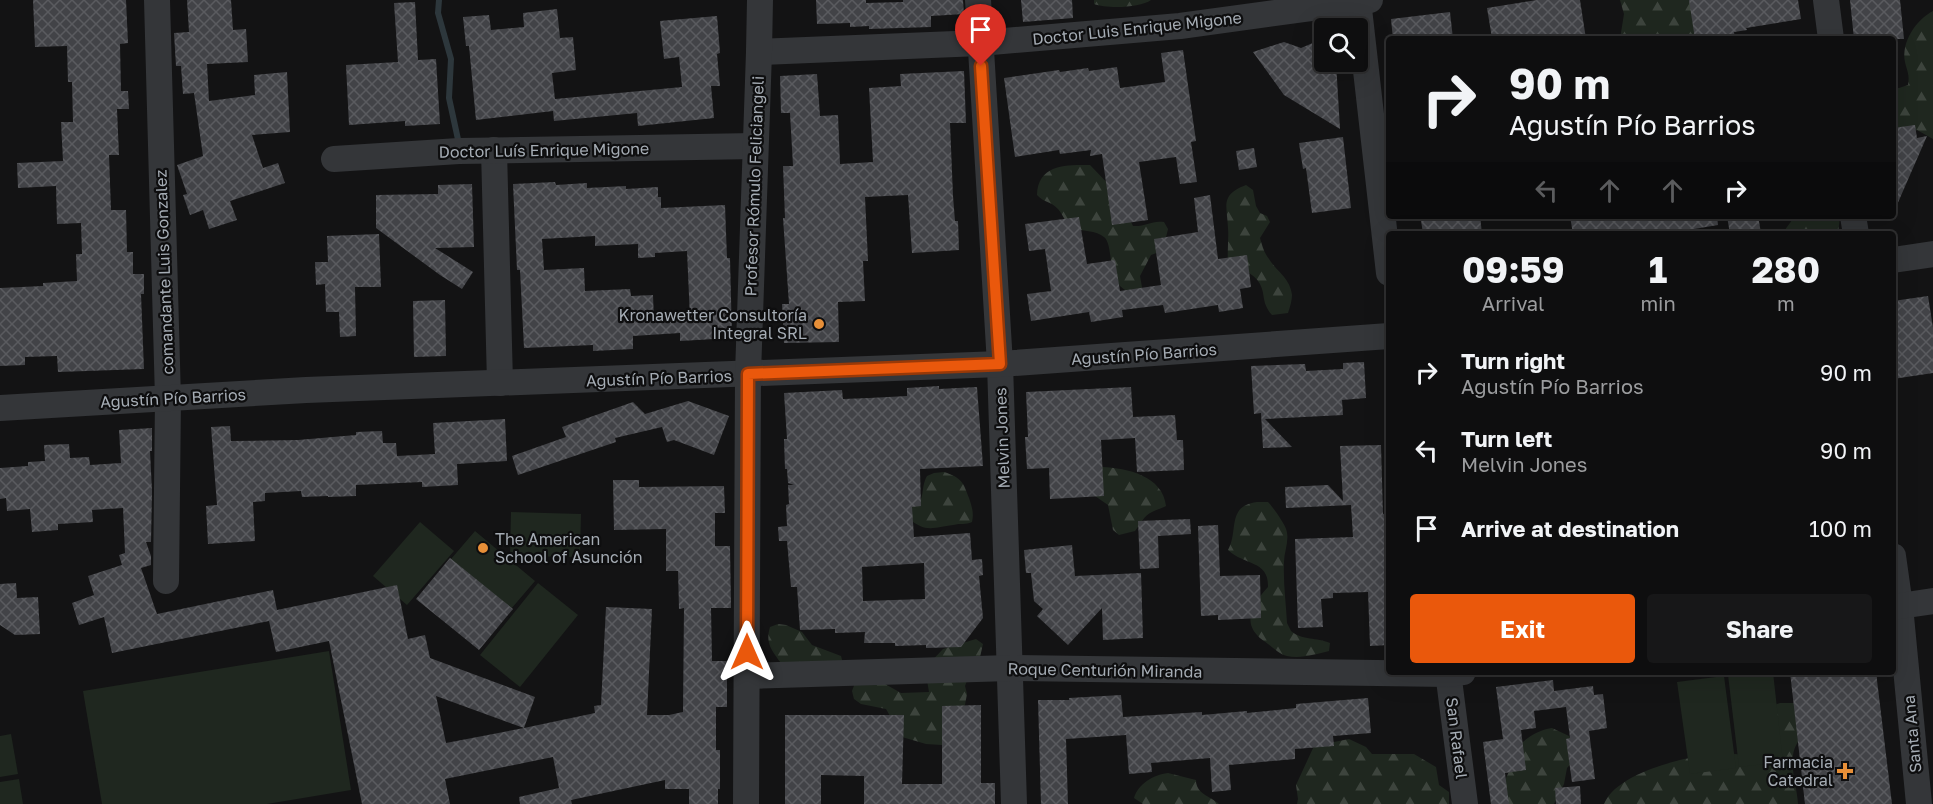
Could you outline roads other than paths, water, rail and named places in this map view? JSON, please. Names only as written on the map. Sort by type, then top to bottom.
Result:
[{"type":"street","name":"comandante Luis Gonzalez","points":[[157,0],[168,399],[166,580]]},
{"type":"street","name":"Profesor Rómulo Feliciangeli","points":[[746,804],[748,374],[760,0]]},
{"type":"street","name":"Melvin Jones","points":[[978,0],[1000,364],[1014,804]]},
{"type":"street","points":[[1826,0],[1831,36]]},
{"type":"street","name":"Doctor Luis Enrique Migone","points":[[759,52],[980,44],[1180,26],[1362,1]]},
{"type":"street","points":[[1362,1],[1386,243]]},
{"type":"street","name":"Doctor Luís Enrique Migone","points":[[334,159],[448,151],[755,146]]},
{"type":"street","points":[[494,150],[500,383]]},
{"type":"street","points":[[1896,260],[1933,254]]},
{"type":"street","name":"Agustín Pío Barrios","points":[[0,408],[306,390],[1000,364],[1386,336]]},
{"type":"street","points":[[1897,607],[1933,601]]},
{"type":"street","name":"Santa Ana","points":[[1897,607],[1919,804]]},
{"type":"street","name":"Roque Centurión Miranda","points":[[747,676],[1010,668],[1386,672]]},
{"type":"street","name":"San Rafael","points":[[1453,675],[1465,804]]},
{"type":"waterway","points":[[439,0],[438,13],[451,59],[449,98],[459,144]]},
{"type":"place","name":"Kronawetter Consultoría Integral SRL","points":[[819,324]]},
{"type":"place","name":"The American School of Asunción","points":[[483,548]]},
{"type":"place","name":"Farmacia Catedral","points":[[1845,771]]}]
